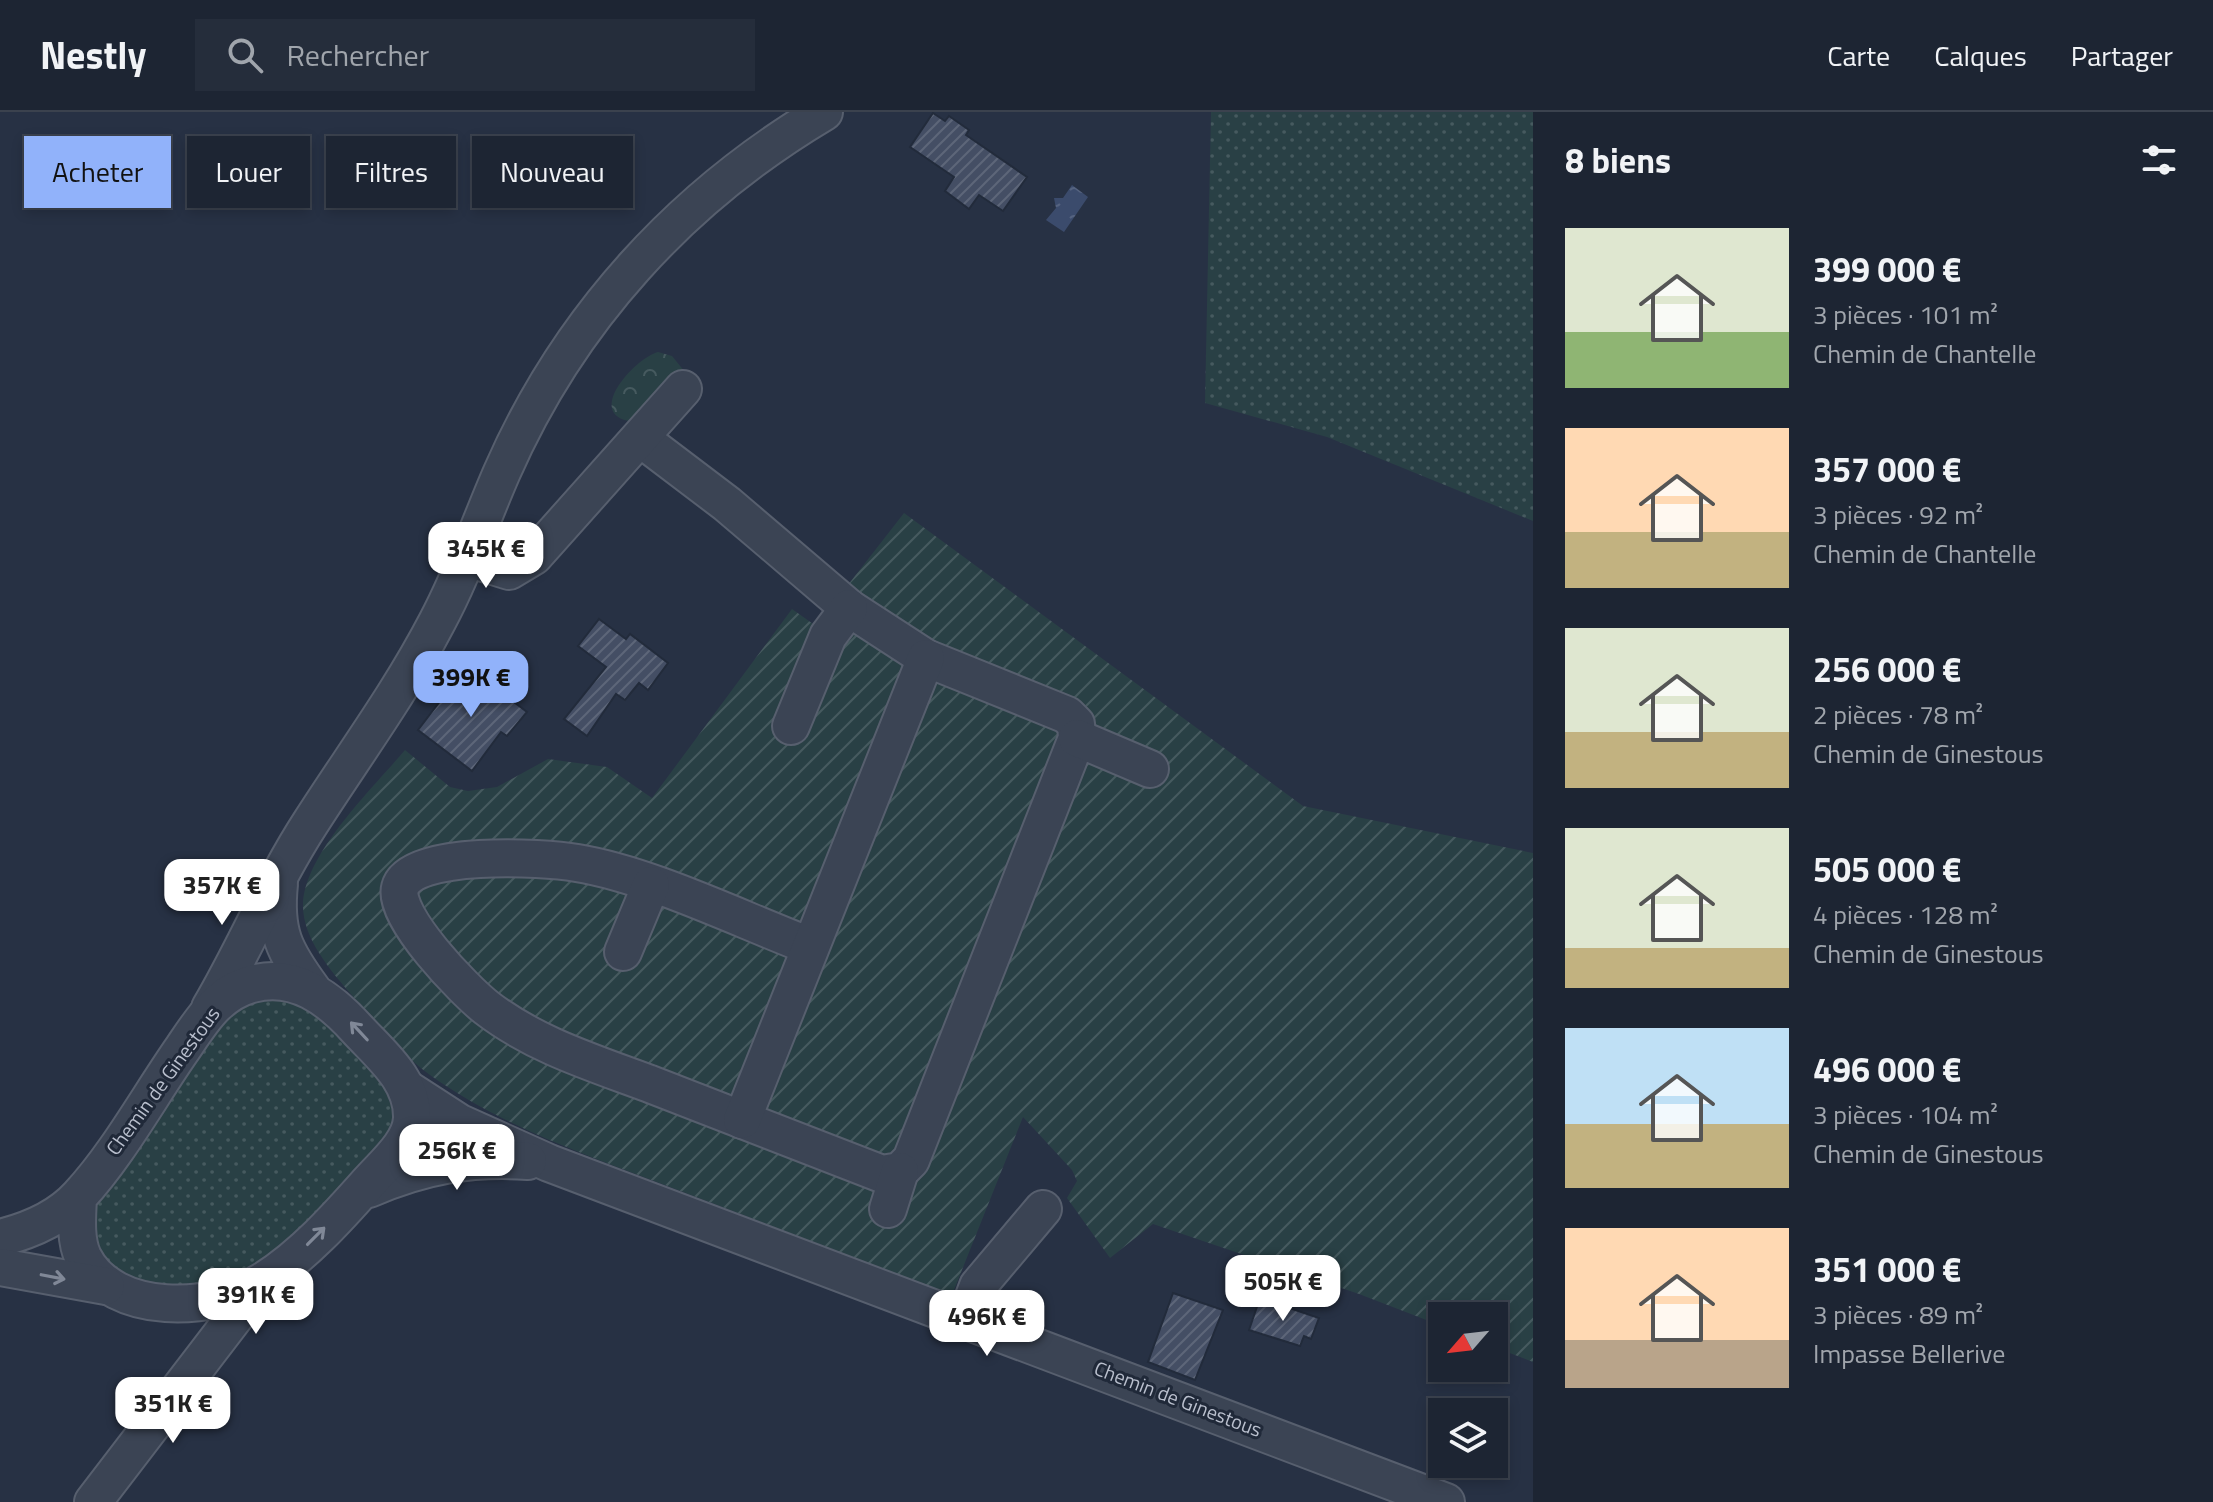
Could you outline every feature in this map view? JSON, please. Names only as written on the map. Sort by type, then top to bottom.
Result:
[{"type":"street","points":[[210,1008],[247,945],[263,901],[310,823],[404,683],[467,558],[502,471],[537,402],[588,321],[633,265],[697,203],[778,139],[824,112]]},
{"type":"street","points":[[467,558],[509,571],[534,556],[683,389]]},
{"type":"street","points":[[640,438],[727,504],[849,608],[926,658],[1067,715],[1076,724],[1077,738],[911,1160],[900,1171],[888,1209]]},
{"type":"street","points":[[791,726],[828,636],[849,608]]},
{"type":"street","points":[[742,1120],[926,658]]},
{"type":"street","points":[[1077,738],[1150,769]]},
{"type":"street","points":[[810,946],[651,885],[578,863],[537,860],[428,864],[411,871],[400,888],[401,905],[433,953],[485,1007],[537,1041],[882,1174],[900,1171]]},
{"type":"street","points":[[280,876],[276,913],[280,937],[290,958],[312,989]]},
{"type":"street","points":[[623,952],[651,885]]},
{"type":"street","name":"Chemin de Ginestous","points":[[0,1238],[45,1222],[78,1198],[210,1008],[253,983],[278,981],[312,989],[346,1017],[395,1070],[409,1090],[460,1123],[549,1163],[966,1318],[1446,1502]]},
{"type":"street","name":"Chemin de Ginestous","points":[[0,1267],[106,1286],[140,1298],[183,1303],[218,1299],[261,1283],[296,1257],[360,1193],[400,1147],[412,1121],[409,1090]]},
{"type":"street","name":"Chemin de Ginestous","points":[[360,1193],[404,1174],[447,1162],[486,1158],[549,1163]]},
{"type":"street","points":[[78,1198],[77,1229],[83,1257],[106,1286]]},
{"type":"street","points":[[966,1318],[978,1286],[1043,1209]]},
{"type":"street","points":[[93,1502],[205,1352],[261,1283]]},
{"type":"street","points":[[183,1303],[197,1318],[205,1352]]},
{"type":"green space","points":[[1211,112],[1533,112],[1533,521],[1327,437],[1205,403]]},
{"type":"green space","points":[[658,352],[672,356],[685,372],[637,422],[621,418],[613,411],[612,400],[617,388],[636,365]]},
{"type":"green space","points":[[904,513],[1303,806],[1533,853],[1533,1362],[1508,1352],[1508,1302],[1428,1302],[1428,1321],[1153,1224],[1110,1258],[1067,1198],[1077,1181],[1072,1170],[1023,1117],[952,1295],[577,1151],[487,1110],[430,1075],[408,1057],[326,963],[307,929],[303,904],[307,884],[315,864],[343,822],[405,750],[450,787],[468,791],[497,787],[548,759],[607,767],[652,798],[792,609],[816,626]]},
{"type":"green space","points":[[254,995],[307,999],[377,1061],[401,1120],[293,1249],[208,1290],[126,1283],[94,1251],[88,1209],[213,1019]]},
{"type":"water","points":[[1072,185],[1088,197],[1064,232],[1046,220],[1056,208],[1054,198],[1063,198]]},
{"type":"building","points":[[933,113],[945,121],[949,116],[969,130],[966,135],[1027,177],[1003,211],[979,195],[969,209],[945,191],[954,177],[910,147]]},
{"type":"building","points":[[599,619],[626,639],[630,634],[668,663],[648,690],[639,683],[625,700],[616,694],[587,736],[564,719],[606,667],[578,646]]},
{"type":"building","points":[[467,666],[527,712],[507,736],[501,732],[472,771],[418,730]]},
{"type":"building","points":[[1173,1293],[1223,1310],[1195,1380],[1148,1362]]},
{"type":"building","points":[[1260,1298],[1319,1318],[1311,1339],[1304,1336],[1300,1346],[1249,1330]]}]
